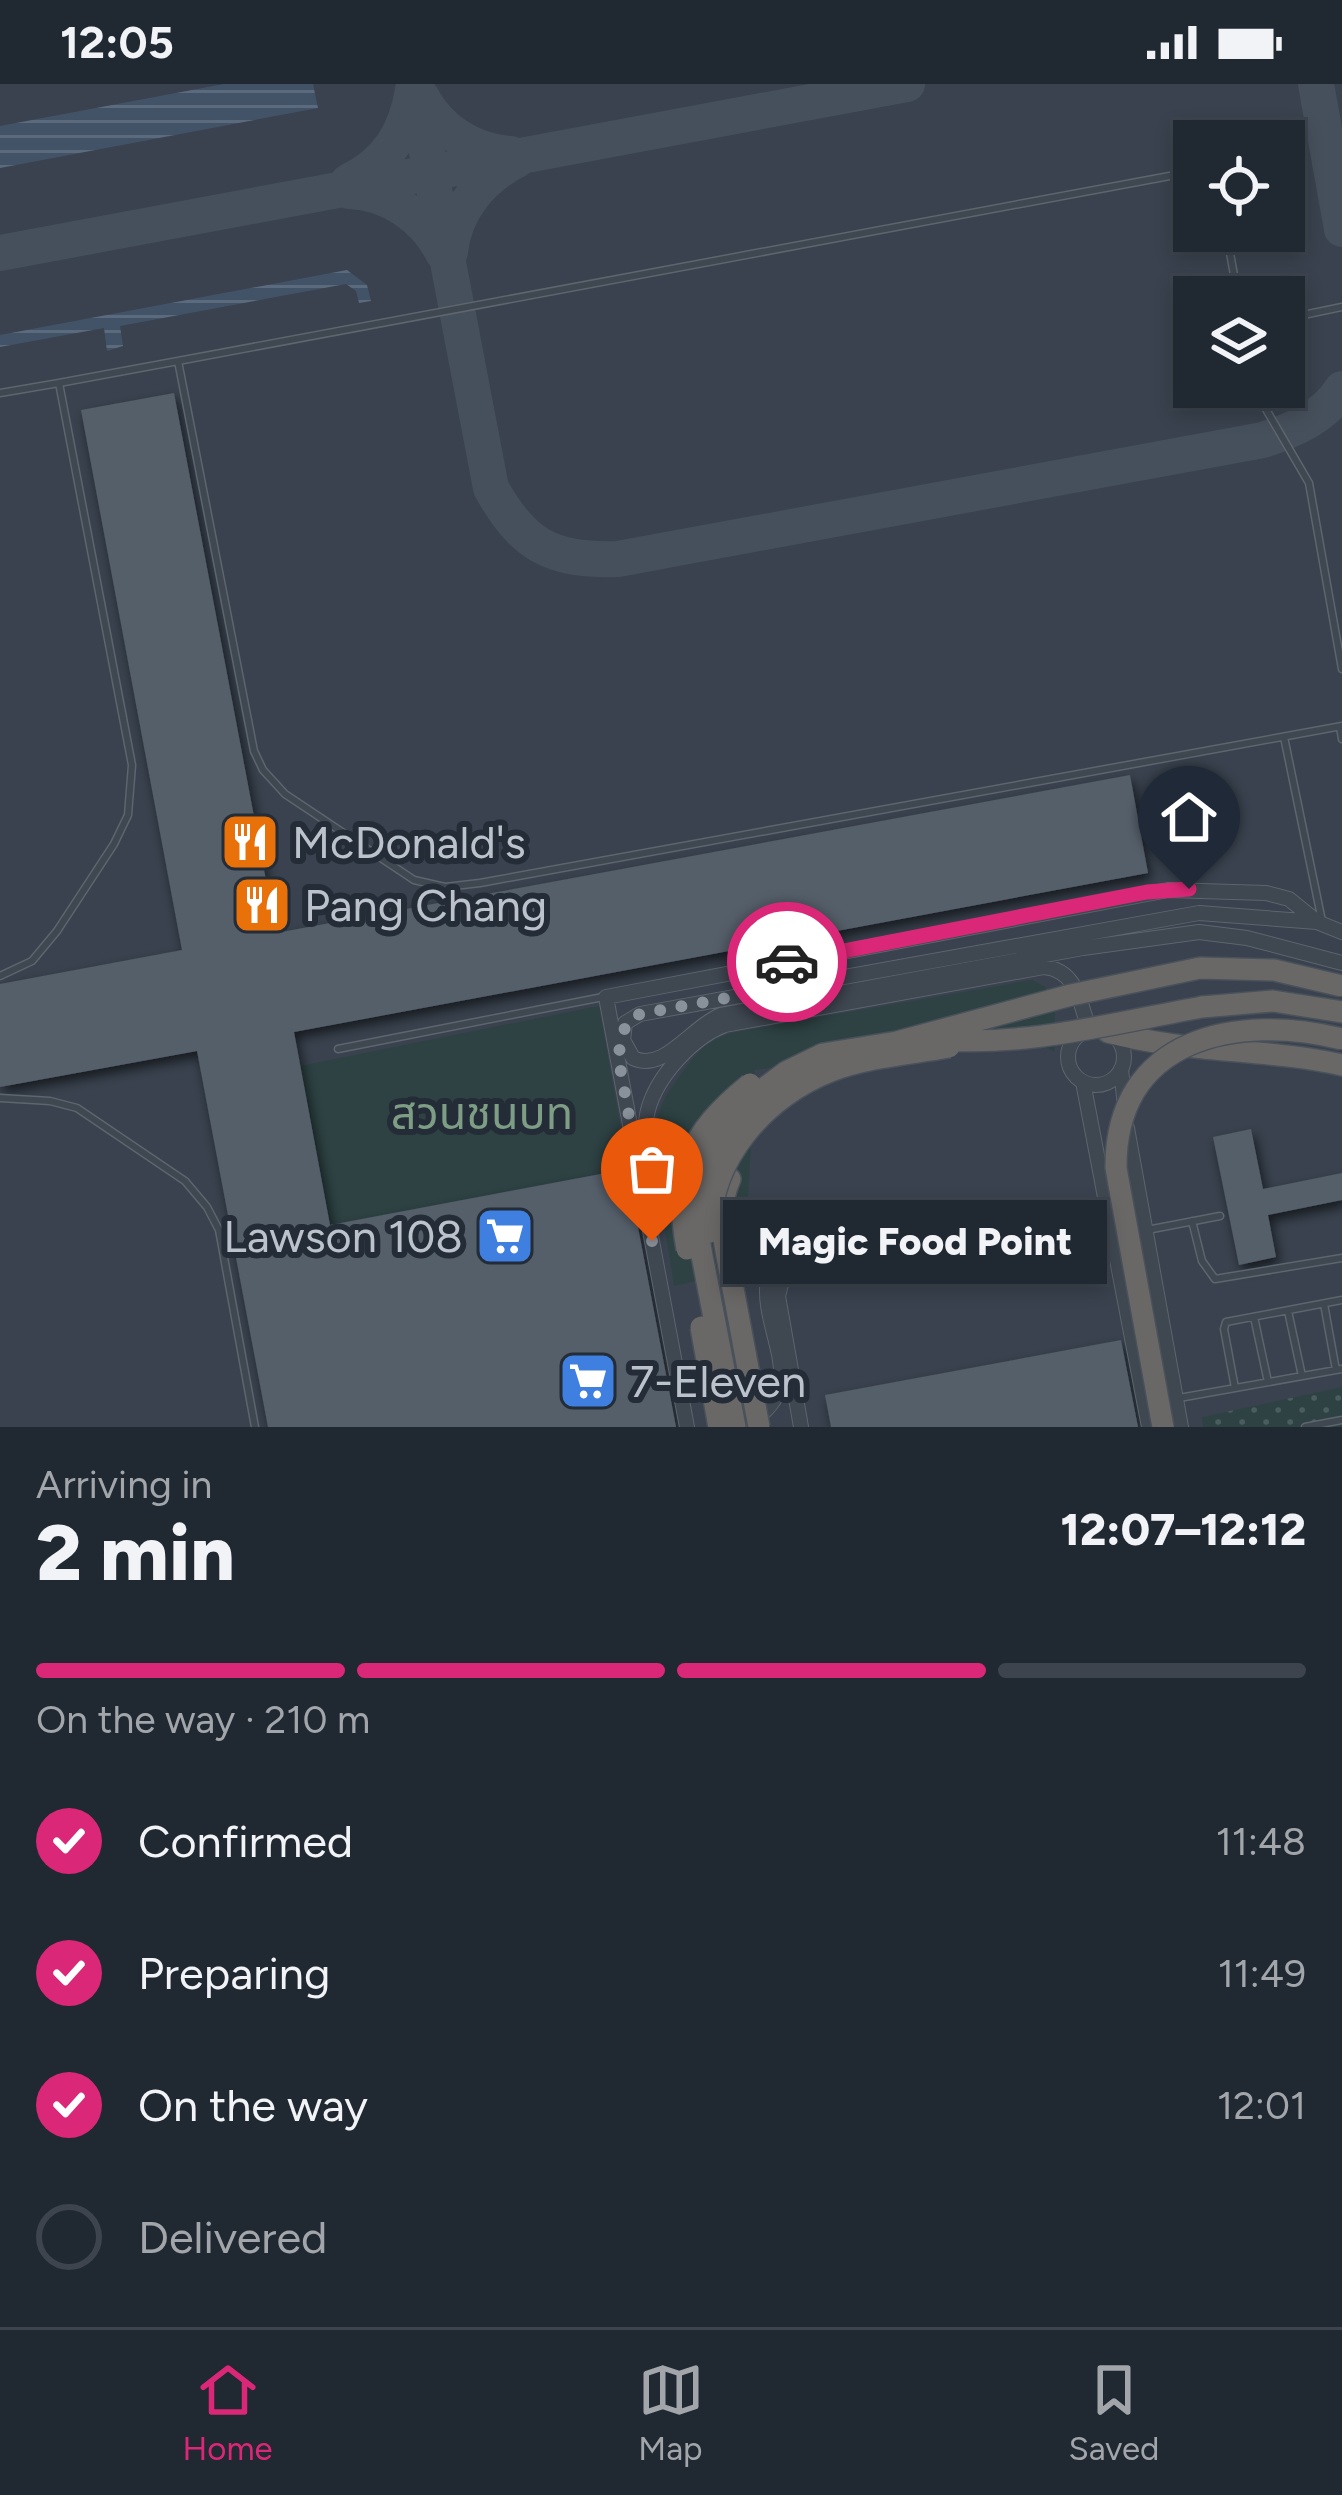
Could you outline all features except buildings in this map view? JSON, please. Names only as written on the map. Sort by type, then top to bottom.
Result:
[{"type":"highway","points":[[748,1425],[696,1224],[697,1196],[706,1158],[754,1096],[786,1072],[835,1050],[897,1042],[1071,995],[1200,968],[1274,970],[1342,986]]},
{"type":"highway","points":[[748,1425],[711,1231],[714,1197],[728,1163],[751,1124],[766,1109],[832,1070],[971,1043],[1018,1040],[1202,1006],[1273,1001],[1342,1012]]},
{"type":"highway","points":[[1163,1427],[1116,1168],[1128,1105],[1156,1063],[1182,1046],[1215,1034],[1283,1027],[1342,1039]]},
{"type":"highway","points":[[1099,1031],[1157,1044],[1260,1052],[1342,1065]]},
{"type":"highway","points":[[719,1427],[679,1192],[685,1167],[714,1116],[754,1080],[838,1041],[898,1036],[971,1043]]},
{"type":"street","points":[[687,1427],[606,997],[1168,890],[1266,893],[1289,899],[1320,923],[1342,932]]},
{"type":"street","points":[[618,1056],[626,1023],[640,1014],[1199,913],[1320,923]]},
{"type":"street","points":[[612,1024],[633,1058],[650,1063],[721,1015],[1083,948],[1199,932],[1247,938],[1342,963]]},
{"type":"street","points":[[652,1241],[648,1111],[680,1058],[703,1034],[725,1025],[1044,967],[1062,970],[1099,1031],[1124,1052],[1121,1070],[1130,1149],[1181,1427]]},
{"type":"street","points":[[1099,1031],[1073,1040],[1070,1068],[1083,1082],[1149,1427]]},
{"type":"street","points":[[1083,1082],[1109,1082],[1121,1070]]},
{"type":"street","points":[[748,1425],[771,1406],[783,1382],[768,1278],[778,1269],[817,1262],[824,1265],[783,1277],[778,1284],[801,1427]]},
{"type":"street","points":[[672,1348],[715,1376],[748,1425]]},
{"type":"street","points":[[748,1425],[769,1427]]},
{"type":"lane","points":[[0,393],[1173,176]]},
{"type":"lane","points":[[1305,315],[1342,308]]},
{"type":"lane","points":[[178,361],[254,752],[285,794],[414,880],[445,887],[480,883],[1341,726],[1342,739]]},
{"type":"lane","points":[[0,976],[32,961],[57,931],[128,814],[132,765],[59,383]]},
{"type":"lane","points":[[1265,408],[1310,483],[1342,669]]},
{"type":"lane","points":[[1284,736],[1320,923]]},
{"type":"lane","points":[[754,968],[759,992]]},
{"type":"lane","points":[[338,1049],[606,997]]},
{"type":"lane","points":[[0,1098],[77,1108],[185,1181],[207,1207],[219,1230],[255,1427]]},
{"type":"lane","points":[[1097,1154],[1112,1143],[1130,1149]]},
{"type":"lane","points":[[1144,1231],[1220,1216]]},
{"type":"lane","points":[[1192,1221],[1202,1261],[1215,1279],[1342,1258]]},
{"type":"lane","points":[[1124,1286],[1153,1281]]},
{"type":"lane","points":[[1235,1388],[1224,1325],[1342,1300]]},
{"type":"lane","points":[[1175,1399],[1339,1369],[1324,1304]]},
{"type":"lane","points":[[1288,1311],[1302,1376]]},
{"type":"lane","points":[[1254,1317],[1268,1382]]},
{"type":"lane","points":[[1139,1373],[1169,1367]]},
{"type":"lane","points":[[1306,1427],[1342,1420]]},
{"type":"shaded area","points":[[0,84],[1342,84],[1342,1427],[0,1427]]},
{"type":"green space","points":[[1032,980],[1045,987],[1055,1014],[1054,1052],[1021,1031],[755,1070],[744,1270],[674,1286],[657,1169],[656,1124],[668,1093],[701,1050],[736,1032]]},
{"type":"green space","name":"สวนชนบท","points":[[599,1006],[628,1169],[330,1225],[300,1066]]},
{"type":"green space","points":[[1342,1387],[1342,1427],[1203,1427],[1202,1417]]},
{"type":"water","points":[[224,84],[313,84],[318,108],[0,168],[0,126]]},
{"type":"water","points":[[347,270],[367,285],[371,301],[359,303],[356,291],[346,284],[120,326],[123,346],[107,351],[104,328],[0,347],[0,335]]},
{"type":"taxiway","points":[[414,84],[491,488],[515,524],[557,553],[618,559],[1263,440],[1307,421],[1342,389]]},
{"type":"taxiway","points":[[0,253],[907,84]]},
{"type":"taxiway","points":[[1316,84],[1342,229]]},
{"type":"taxiway","points":[[348,182],[393,145],[406,120],[413,90]]},
{"type":"taxiway","points":[[421,96],[458,137],[483,149],[511,154]]},
{"type":"taxiway","points":[[450,252],[457,223],[472,197],[517,160]]},
{"type":"taxiway","points":[[349,191],[378,196],[405,209],[443,253]]},
{"type":"way so far","points":[[652,1241],[618,1056],[626,1023],[640,1014],[759,992],[754,968],[787,962]]},
{"type":"place","name":"McDonald's","points":[[250,842]]},
{"type":"place","name":"Pang Chang","points":[[262,905]]},
{"type":"place","name":"Lawson 108","points":[[505,1236]]},
{"type":"place","name":"Magic Food Point","points":[[652,1241]]},
{"type":"place","name":"7-Eleven","points":[[588,1381]]},
{"type":"route","points":[[787,962],[1147,892],[1189,889]]}]
